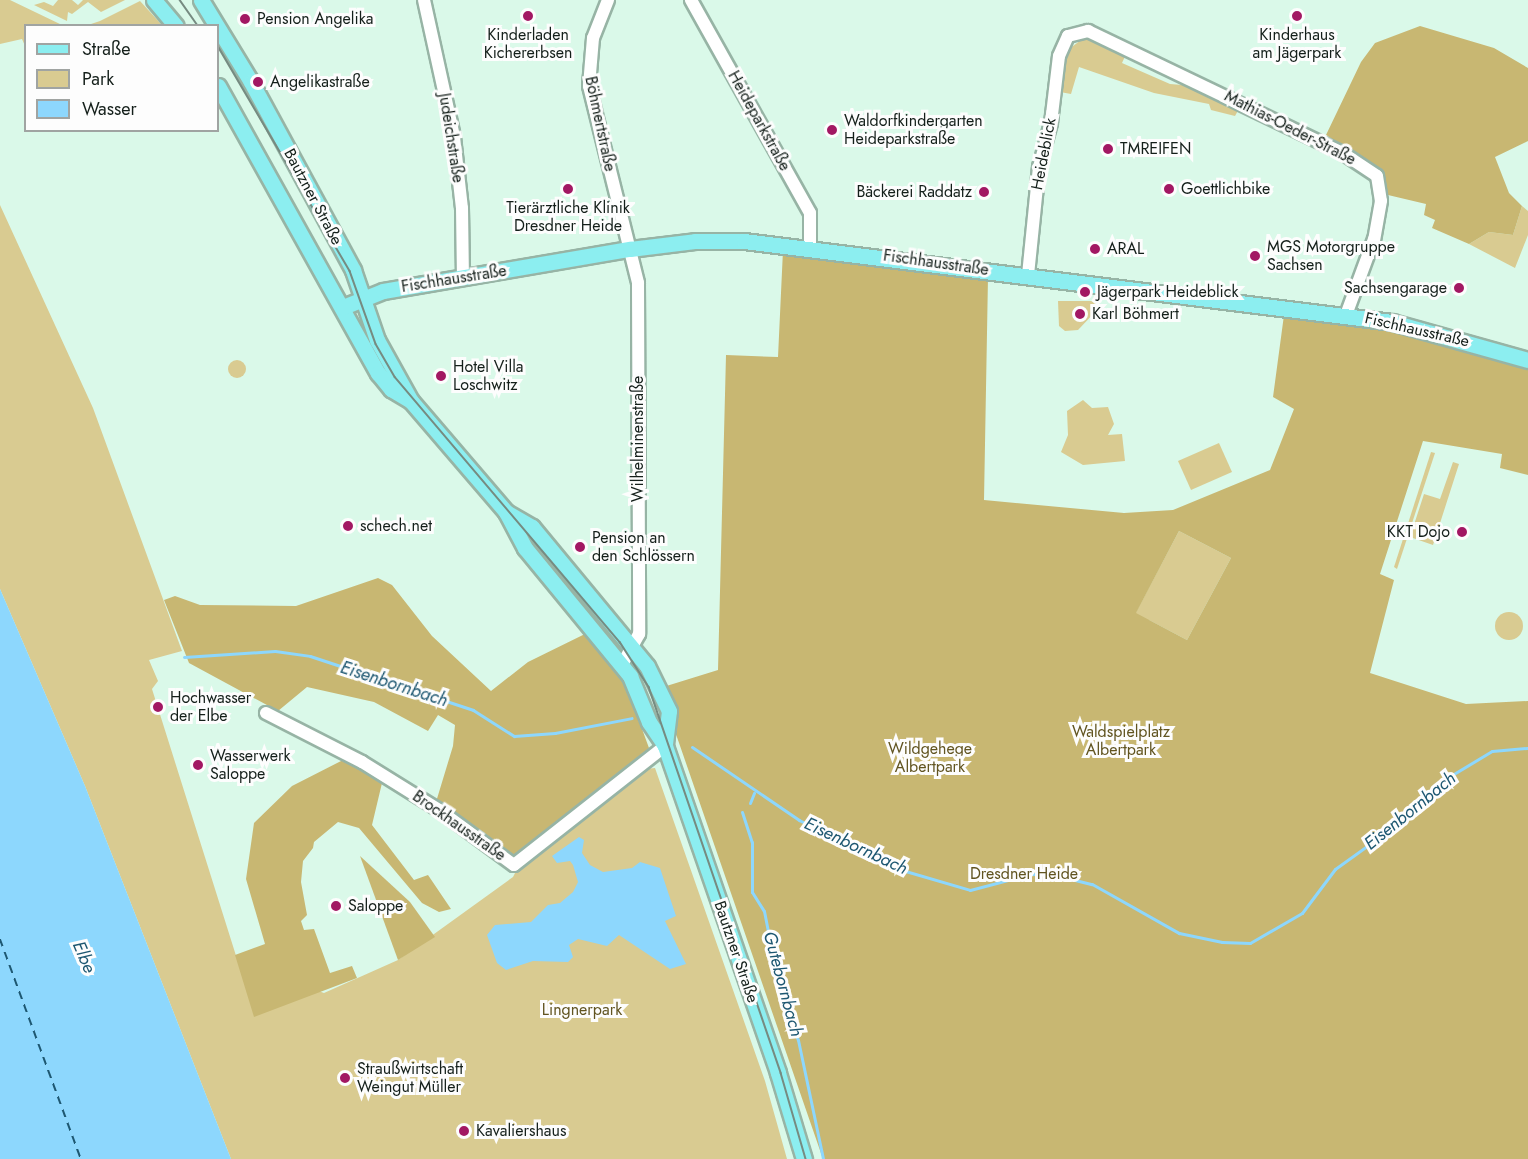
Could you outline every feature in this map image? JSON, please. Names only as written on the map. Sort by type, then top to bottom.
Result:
[{"type":"main road","points":[[154,0],[174,24]]},
{"type":"main road","points":[[167,0],[183,24]]},
{"type":"main road","name":"Bautzner Straße","points":[[203,1],[216,24]]},
{"type":"main road","name":"Bautzner Straße","points":[[219,28],[281,135],[364,298],[377,340],[411,401],[506,512],[525,548],[623,663],[650,722],[665,746],[778,1073],[804,1159]]},
{"type":"main road","name":"Bautzner Straße","points":[[219,88],[378,373],[391,389],[411,401]]},
{"type":"main road","name":"Fischhausstraße","points":[[343,307],[383,291],[630,249],[718,240],[810,246],[1346,315],[1447,334],[1528,360]]},
{"type":"main road","name":"Bautzner Straße","points":[[506,512],[532,527],[633,646],[665,698],[670,722],[665,746]]},
{"type":"street","name":"Judeichstraße","points":[[424,0],[454,137],[462,208],[463,277]]},
{"type":"street","name":"Böhmertstraße","points":[[608,0],[593,38],[589,86],[630,249]]},
{"type":"street","name":"Heideparkstraße","points":[[691,0],[810,213],[810,246]]},
{"type":"street","name":"Mathias-Oeder-Straße","points":[[1068,36],[1097,33],[1370,169],[1381,186],[1378,218],[1346,315]]},
{"type":"street","name":"Heideblick","points":[[1028,275],[1040,167],[1051,123],[1059,56],[1068,36]]},
{"type":"street","name":"Wilhelminenstraße","points":[[623,663],[639,634],[638,283],[630,249]]},
{"type":"street","name":"Brockhausstraße","points":[[267,712],[362,762],[439,810],[514,865],[665,746]]},
{"type":"green space","points":[[0,0],[10,0],[60,24],[24,24],[24,44],[22,39],[0,44]]},
{"type":"green space","points":[[58,0],[72,0],[78,5],[83,0],[125,0],[101,12],[88,2],[72,14],[68,12],[67,21],[34,5],[44,2],[53,6]]},
{"type":"green space","points":[[140,1],[161,24],[91,24]]},
{"type":"green space","points":[[1420,26],[1494,48],[1528,68],[1528,141],[1495,157],[1509,193],[1522,206],[1513,235],[1489,232],[1469,244],[1432,228],[1435,220],[1424,215],[1426,204],[1388,195],[1382,171],[1326,135],[1361,62],[1375,43]]},
{"type":"green space","points":[[1085,37],[1094,37],[1127,52],[1122,63],[1170,84],[1194,86],[1240,107],[1235,116],[1211,110],[1209,104],[1154,93],[1079,67],[1071,94],[1060,92],[1065,52]]},
{"type":"green space","name":"Lingnerpark","points":[[0,205],[93,408],[182,651],[149,660],[158,681],[152,689],[238,962],[324,993],[398,960],[513,877],[519,865],[646,769],[655,768],[765,1081],[787,1159],[231,1159],[85,786],[0,589]]},
{"type":"green space","points":[[1522,206],[1528,211],[1528,235],[1515,268],[1469,244],[1489,232],[1513,235]]},
{"type":"green space","name":"Dresdner Heide","points":[[783,250],[988,277],[984,500],[1124,513],[1173,510],[1270,470],[1294,409],[1273,397],[1284,315],[1419,334],[1528,367],[1528,475],[1500,468],[1502,454],[1423,441],[1380,574],[1394,580],[1370,673],[1466,704],[1528,701],[1528,1159],[823,1159],[660,688],[718,670],[726,355],[778,357]],"holes":[[[1179,531],[1231,558],[1187,640],[1136,613]]]},
{"type":"green space","points":[[1058,301],[1091,301],[1098,304],[1097,310],[1078,330],[1065,331],[1059,326]]},
{"type":"green space","points":[[237,360],[243,363],[246,369],[243,375],[237,378],[231,375],[228,369],[231,363]]},
{"type":"green space","points":[[1083,400],[1092,408],[1108,407],[1114,424],[1108,435],[1122,434],[1125,461],[1083,465],[1061,452],[1068,435],[1067,411]]},
{"type":"green space","points":[[1219,443],[1232,472],[1191,490],[1178,461]]},
{"type":"green space","points":[[1431,452],[1435,453],[1397,569],[1394,567]]},
{"type":"green space","points":[[1453,462],[1459,464],[1433,545],[1410,537],[1424,494],[1440,499]]},
{"type":"green space","points":[[1179,531],[1231,558],[1187,640],[1149,620],[1061,754]]},
{"type":"green space","points":[[378,578],[392,585],[432,636],[491,691],[528,662],[589,632],[623,677],[649,748],[642,759],[514,859],[436,802],[453,746],[455,725],[438,715],[428,731],[374,702],[307,687],[278,711],[189,663],[164,600],[175,596],[200,605],[296,606]]},
{"type":"green space","points":[[1509,612],[1519,616],[1523,626],[1519,636],[1509,640],[1499,636],[1495,626],[1499,616]]},
{"type":"green space","points":[[343,760],[382,783],[372,825],[414,880],[428,875],[451,909],[439,912],[422,903],[359,828],[338,822],[314,842],[313,848],[303,861],[301,882],[307,915],[301,921],[304,930],[314,929],[330,973],[352,966],[357,978],[254,1017],[235,955],[265,944],[246,879],[254,823],[292,786]]},
{"type":"green space","points":[[360,856],[410,902],[435,937],[398,960]]},
{"type":"water","name":"Elbe","points":[[0,589],[85,786],[231,1159],[0,1159]]},
{"type":"water","points":[[579,837],[584,840],[582,853],[590,865],[603,872],[632,868],[640,862],[660,868],[676,916],[665,921],[686,964],[670,969],[619,935],[607,946],[578,939],[569,945],[573,957],[568,962],[533,961],[506,970],[497,963],[487,935],[495,925],[531,922],[548,905],[560,903],[573,892],[578,882],[573,865],[570,861],[557,863],[552,856]]},
{"type":"waterway","name":"Eisenbornbach","points":[[184,657],[275,651],[310,656],[473,710],[514,736],[555,733],[632,718]]},
{"type":"waterway","name":"Eisenbornbach","points":[[692,747],[799,820],[895,868],[970,890],[1031,874],[1055,875],[1092,884],[1179,933],[1222,942],[1250,943],[1302,913],[1335,869],[1392,828],[1437,784],[1492,751],[1528,748]]},
{"type":"waterway","name":"Gutebornbach","points":[[750,803],[754,793]]},
{"type":"waterway","name":"Gutebornbach","points":[[742,812],[752,842],[752,892],[764,911],[774,962],[788,996],[786,1009],[798,1040],[823,1159]]},
{"type":"ferry route","points":[[0,939],[81,1159]]},
{"type":"tram line","points":[[180,0],[197,24]]},
{"type":"tram line","points":[[219,48],[350,271],[376,344],[395,377],[620,642],[649,687],[781,1073],[806,1159]]},
{"type":"place","name":"Kinderladen Kichererbsen","points":[[528,16]]},
{"type":"place","name":"Kinderhaus am Jägerpark","points":[[1297,16]]},
{"type":"place","name":"Pension Angelika","points":[[245,19]]},
{"type":"place","name":"Angelikastraße","points":[[258,82]]},
{"type":"place","name":"Waldorfkindergarten Heideparkstraße","points":[[832,130]]},
{"type":"place","name":"TMREIFEN","points":[[1108,149]]},
{"type":"place","name":"Tierärztliche Klinik Dresdner Heide","points":[[568,189]]},
{"type":"place","name":"Goettlichbike","points":[[1169,189]]},
{"type":"place","name":"Bäckerei Raddatz","points":[[984,192]]},
{"type":"place","name":"ARAL","points":[[1095,249]]},
{"type":"place","name":"MGS Motorgruppe Sachsen","points":[[1255,256]]},
{"type":"place","name":"Sachsengarage","points":[[1459,288]]},
{"type":"place","name":"Jägerpark Heideblick","points":[[1085,292]]},
{"type":"place","name":"Karl Böhmert","points":[[1080,314]]},
{"type":"place","name":"Hotel Villa Loschwitz","points":[[441,376]]},
{"type":"place","name":"schech.net","points":[[348,526]]},
{"type":"place","name":"KKT Dojo","points":[[1462,532]]},
{"type":"place","name":"Pension an den Schlössern","points":[[580,547]]},
{"type":"place","name":"Hochwasser der Elbe","points":[[158,707]]},
{"type":"place","name":"Wasserwerk Saloppe","points":[[198,765]]},
{"type":"place","name":"Saloppe","points":[[336,906]]},
{"type":"place","name":"Straußwirtschaft Weingut Müller","points":[[345,1078]]},
{"type":"place","name":"Kavaliershaus","points":[[464,1131]]},
{"type":"park label","name":"Waldspielplatz Albertpark","points":[[1121,741]]},
{"type":"park label","name":"Wildgehege Albertpark","points":[[930,758]]}]
